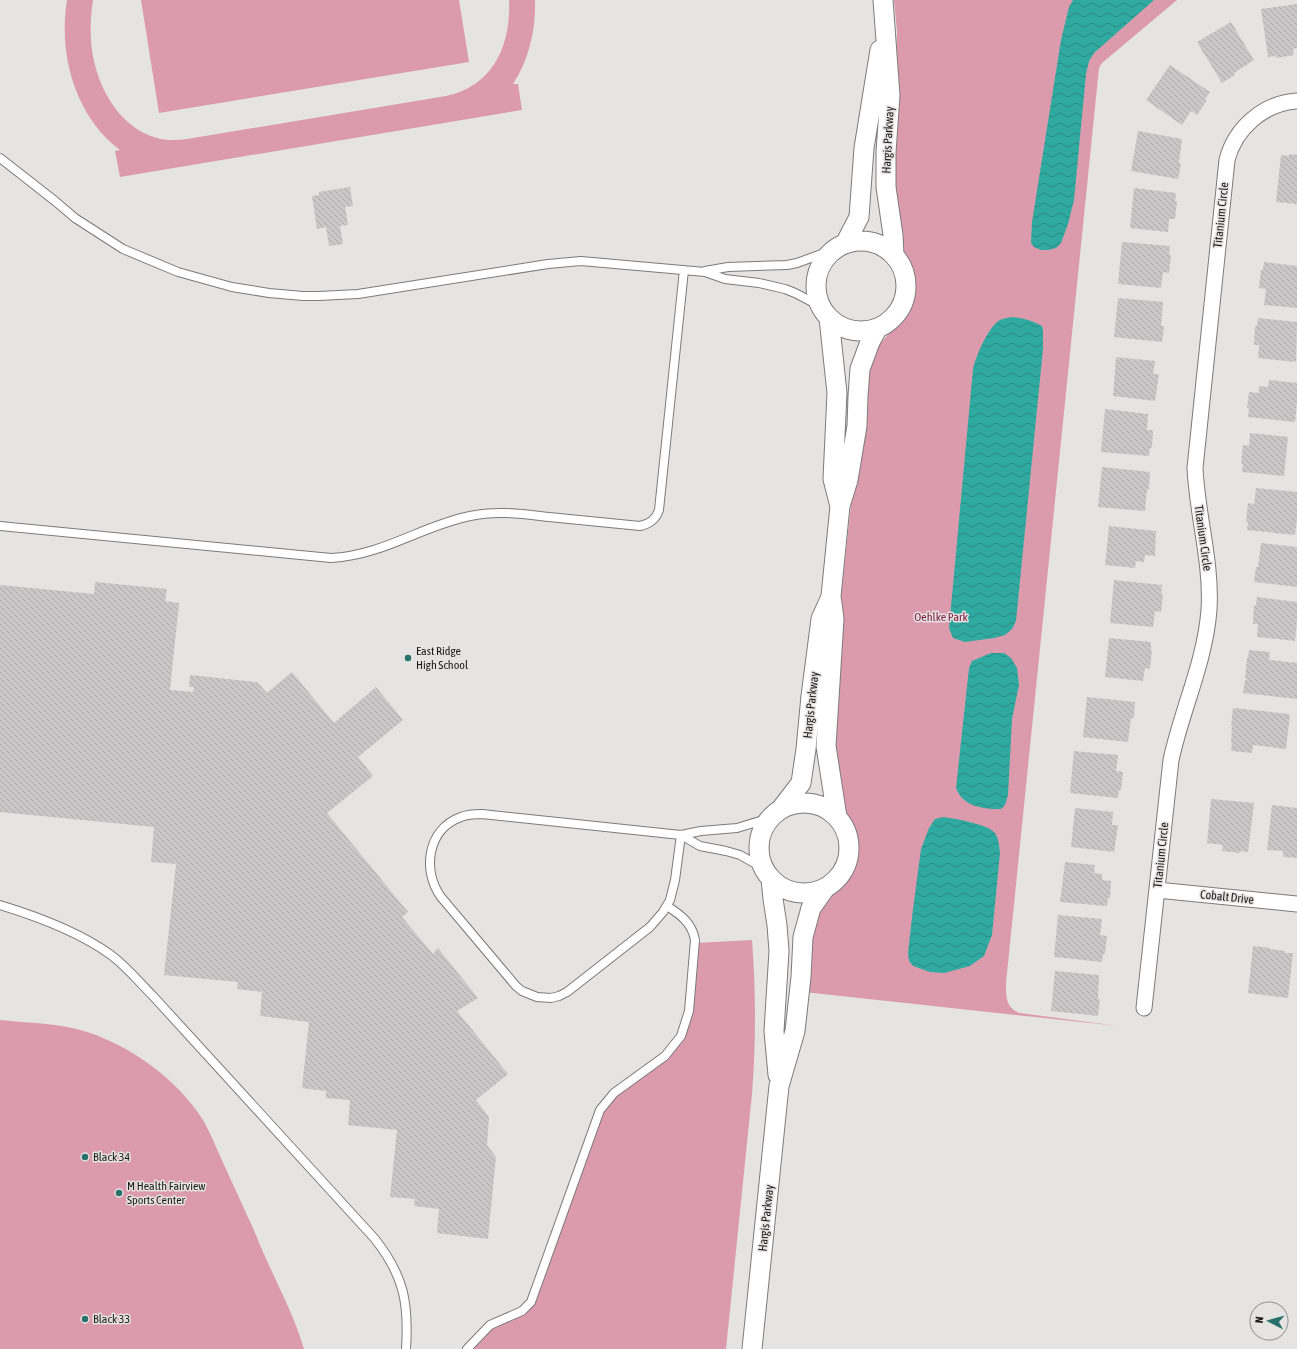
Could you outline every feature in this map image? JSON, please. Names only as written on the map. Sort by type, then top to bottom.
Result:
[{"type":"street","name":"Hargis Parkway","points":[[883,0],[890,95],[886,152],[886,187],[894,235],[894,255]]},
{"type":"street","name":"Hargis Parkway","points":[[840,247],[859,217],[864,148],[877,64],[886,25]]},
{"type":"street","name":"Titanium Circle","points":[[1144,1008],[1171,760],[1178,729],[1201,657],[1208,621],[1209,583],[1197,495],[1195,468],[1227,160],[1234,140],[1247,124],[1264,111],[1276,105],[1297,101]]},
{"type":"street","points":[[858,241],[871,242],[884,247],[894,255],[903,268],[906,282],[906,297],[900,311],[890,322],[877,329],[864,332],[851,331],[839,326],[825,312],[816,293],[817,277],[823,263],[840,247],[858,241]]},
{"type":"street","name":"Hargis Parkway","points":[[825,312],[837,393],[833,479],[840,506]]},
{"type":"street","name":"Hargis Parkway","points":[[837,817],[826,746],[834,619],[831,596],[840,506],[848,480],[857,426],[860,369],[870,342],[877,329]]},
{"type":"street","name":"Hargis Parkway","points":[[776,813],[801,783],[821,619],[831,596]]},
{"type":"street","points":[[796,803],[810,803],[825,808],[837,817],[844,828],[848,841],[848,854],[845,868],[837,879],[826,887],[812,892],[797,892],[783,888],[767,874],[759,853],[759,842],[762,831],[776,813],[796,803]]},
{"type":"street","name":"Hargis Parkway","points":[[767,874],[773,899],[779,951],[774,1031],[779,1086]]},
{"type":"street","name":"Hargis Parkway","points":[[752,1349],[779,1086],[795,1031],[801,977],[803,937],[811,908],[826,887]]},
{"type":"street","name":"Cobalt Drive","points":[[1157,890],[1297,904]]},
{"type":"lane","points":[[0,158],[75,218],[123,249],[178,272],[232,287],[269,293],[319,296],[377,291],[568,262],[598,262],[705,272],[725,279],[759,283],[795,293],[825,312]]},
{"type":"lane","points":[[705,272],[728,267],[787,265],[797,263],[840,247]]},
{"type":"lane","points":[[0,526],[331,558],[351,556],[375,550],[440,524],[455,519],[481,514],[506,513],[640,526],[648,524],[655,518],[659,510],[684,270]]},
{"type":"lane","points":[[681,835],[675,880],[667,906],[650,927],[567,992],[551,998],[537,997],[522,991],[516,986],[441,897],[436,890],[430,875],[430,857],[436,840],[445,827],[452,821],[459,817],[472,814],[681,835],[701,831],[737,828],[756,823],[776,813]]},
{"type":"lane","points":[[681,835],[700,846],[740,855],[767,874]]},
{"type":"lane","points":[[0,905],[26,913],[64,929],[91,943],[120,963],[158,1002],[375,1238],[391,1260],[403,1290],[407,1316],[406,1349]]},
{"type":"lane","points":[[467,1349],[490,1325],[522,1311],[531,1302],[600,1110],[614,1093],[665,1056],[681,1036],[689,1011],[695,940],[694,934],[688,922],[667,906]]},
{"type":"green space","points":[[67,0],[93,0],[91,15],[91,40],[93,55],[96,70],[109,100],[130,124],[142,132],[164,140],[187,139],[446,96],[462,91],[476,83],[496,62],[507,33],[509,0],[535,0],[535,11],[533,33],[527,55],[519,75],[513,84],[518,84],[522,110],[120,177],[115,151],[120,150],[104,136],[91,120],[81,102],[73,82],[65,41]]},
{"type":"green space","points":[[141,0],[459,0],[469,62],[159,113]]},
{"type":"green space","name":"Oehlke Park","points":[[894,0],[1177,0],[1102,63],[1099,68],[1006,983],[1009,1005],[1015,1011],[1020,1013],[1118,1026],[804,992],[811,926],[830,896],[847,878],[854,863],[854,838],[846,814],[835,762],[839,615],[851,505],[862,434],[866,379],[878,346],[904,316],[910,305],[912,296],[912,279],[903,249],[893,201],[897,32]]},
{"type":"green space","points":[[752,940],[755,1036],[752,1094],[726,1349],[467,1349],[485,1329],[527,1307],[605,1103],[665,1056],[681,1036],[695,943]]},
{"type":"green space","name":"M Health Fairview Sports Center","points":[[0,1020],[66,1027],[104,1038],[136,1055],[152,1066],[181,1091],[193,1105],[210,1134],[288,1305],[304,1349],[0,1349]]},
{"type":"water","points":[[1073,0],[1154,0],[1094,53],[1089,61],[1086,74],[1074,200],[1068,224],[1061,243],[1056,248],[1041,250],[1034,247],[1031,243],[1032,222],[1061,40],[1069,7]]},
{"type":"water","points":[[1012,317],[1034,322],[1042,326],[1043,330],[1043,349],[1016,621],[1012,629],[1005,635],[965,642],[953,638],[949,628],[973,369],[980,349],[992,327],[1002,319]]},
{"type":"water","points":[[991,653],[1004,653],[1011,658],[1017,668],[1019,685],[1012,719],[1008,795],[1005,805],[1001,809],[974,806],[963,799],[956,788],[969,668],[972,661]]},
{"type":"water","points":[[943,817],[970,822],[991,829],[997,837],[1000,853],[992,935],[984,956],[970,966],[944,973],[930,972],[913,966],[909,961],[908,953],[921,849],[929,828],[935,819]]},
{"type":"building","points":[[1297,4],[1297,48],[1293,49],[1294,55],[1276,58],[1276,56],[1268,57],[1261,9]]},
{"type":"building","points":[[1231,22],[1254,60],[1222,83],[1197,42]]},
{"type":"building","points":[[1170,65],[1210,92],[1205,99],[1207,100],[1197,115],[1191,111],[1182,125],[1146,100]]},
{"type":"building","points":[[1138,131],[1182,139],[1179,163],[1181,164],[1178,179],[1131,171]]},
{"type":"building","points":[[1289,154],[1297,155],[1297,204],[1276,202],[1281,155],[1289,156]]},
{"type":"building","points":[[350,187],[353,206],[345,207],[348,225],[340,226],[343,244],[329,246],[326,227],[317,229],[312,196],[319,195],[319,192]]},
{"type":"building","points":[[1134,188],[1176,193],[1175,201],[1177,201],[1175,219],[1169,219],[1168,232],[1130,228]]},
{"type":"building","points":[[1122,242],[1170,246],[1169,254],[1171,255],[1169,273],[1163,272],[1161,288],[1118,284]]},
{"type":"building","points":[[1264,262],[1297,266],[1297,308],[1264,305],[1266,289],[1259,288],[1261,270],[1263,270]]},
{"type":"building","points":[[1118,298],[1163,302],[1161,326],[1164,326],[1162,342],[1114,337]]},
{"type":"building","points":[[1258,318],[1297,322],[1296,362],[1258,358],[1259,345],[1254,345],[1255,326],[1257,326]]},
{"type":"building","points":[[1116,357],[1155,361],[1153,374],[1159,374],[1155,401],[1113,396]]},
{"type":"building","points":[[1269,380],[1297,383],[1295,422],[1248,417],[1249,408],[1247,408],[1249,392],[1259,393],[1259,386],[1268,387]]},
{"type":"building","points":[[1105,409],[1148,414],[1147,430],[1153,430],[1152,448],[1150,448],[1149,456],[1101,452]]},
{"type":"building","points":[[1250,433],[1288,437],[1284,476],[1242,472],[1243,464],[1241,463],[1243,445],[1249,446]]},
{"type":"building","points":[[1102,467],[1150,472],[1145,511],[1098,507]]},
{"type":"building","points":[[1256,488],[1297,492],[1297,519],[1295,535],[1247,530],[1248,522],[1246,521],[1248,503],[1254,504]]},
{"type":"building","points":[[1109,526],[1156,531],[1155,556],[1145,555],[1144,562],[1136,561],[1135,568],[1105,565]]},
{"type":"building","points":[[1261,543],[1297,547],[1297,587],[1254,582],[1256,567],[1258,567]]},
{"type":"building","points":[[1114,580],[1162,585],[1161,593],[1163,594],[1161,612],[1155,611],[1153,627],[1110,623]]},
{"type":"building","points":[[95,582],[167,589],[165,601],[179,603],[170,690],[193,692],[194,687],[189,687],[190,675],[257,682],[267,693],[292,672],[334,723],[376,687],[403,720],[358,757],[373,776],[327,813],[408,912],[402,917],[433,954],[438,948],[478,998],[457,1011],[508,1074],[476,1100],[489,1117],[487,1145],[496,1157],[488,1239],[437,1233],[439,1209],[414,1206],[415,1199],[390,1197],[397,1130],[348,1125],[350,1100],[326,1098],[326,1091],[302,1088],[309,1022],[260,1016],[262,992],[237,989],[238,982],[164,975],[176,864],[151,862],[154,827],[0,812],[0,585],[94,594]]},
{"type":"building","points":[[1257,597],[1297,602],[1295,641],[1257,637],[1258,624],[1253,624],[1254,605],[1256,606]]},
{"type":"building","points":[[1109,638],[1151,642],[1152,651],[1150,669],[1145,668],[1143,681],[1105,677]]},
{"type":"building","points":[[1249,650],[1270,652],[1269,660],[1297,663],[1297,699],[1243,693],[1245,680],[1247,680],[1245,678]]},
{"type":"building","points":[[1087,697],[1135,702],[1134,718],[1131,718],[1128,742],[1083,737]]},
{"type":"building","points":[[1233,708],[1290,714],[1286,749],[1253,745],[1252,753],[1231,751]]},
{"type":"building","points":[[1074,751],[1118,755],[1116,771],[1123,772],[1121,790],[1119,790],[1118,798],[1070,793]]},
{"type":"building","points":[[1211,799],[1254,803],[1248,852],[1240,851],[1240,853],[1222,851],[1223,845],[1207,843]]},
{"type":"building","points":[[1272,805],[1297,808],[1297,858],[1283,857],[1283,851],[1267,850]]},
{"type":"building","points":[[1075,808],[1113,812],[1112,825],[1118,825],[1114,852],[1071,847]]},
{"type":"building","points":[[1065,862],[1095,865],[1094,873],[1102,874],[1102,880],[1111,881],[1110,898],[1108,898],[1107,906],[1060,902]]},
{"type":"building","points":[[1058,915],[1102,919],[1100,935],[1107,936],[1105,954],[1103,954],[1102,962],[1054,957]]},
{"type":"building","points":[[1253,946],[1285,951],[1285,953],[1293,953],[1288,998],[1248,993]]},
{"type":"building","points":[[1055,971],[1099,975],[1098,999],[1100,999],[1098,1016],[1051,1011]]},
{"type":"place","name":"East Ridge High School","points":[[408,658]]},
{"type":"place","name":"Black 34","points":[[85,1157]]},
{"type":"place","name":"M Health Fairview Sports Center","points":[[119,1193]]},
{"type":"place","name":"Black 33","points":[[85,1319]]}]
